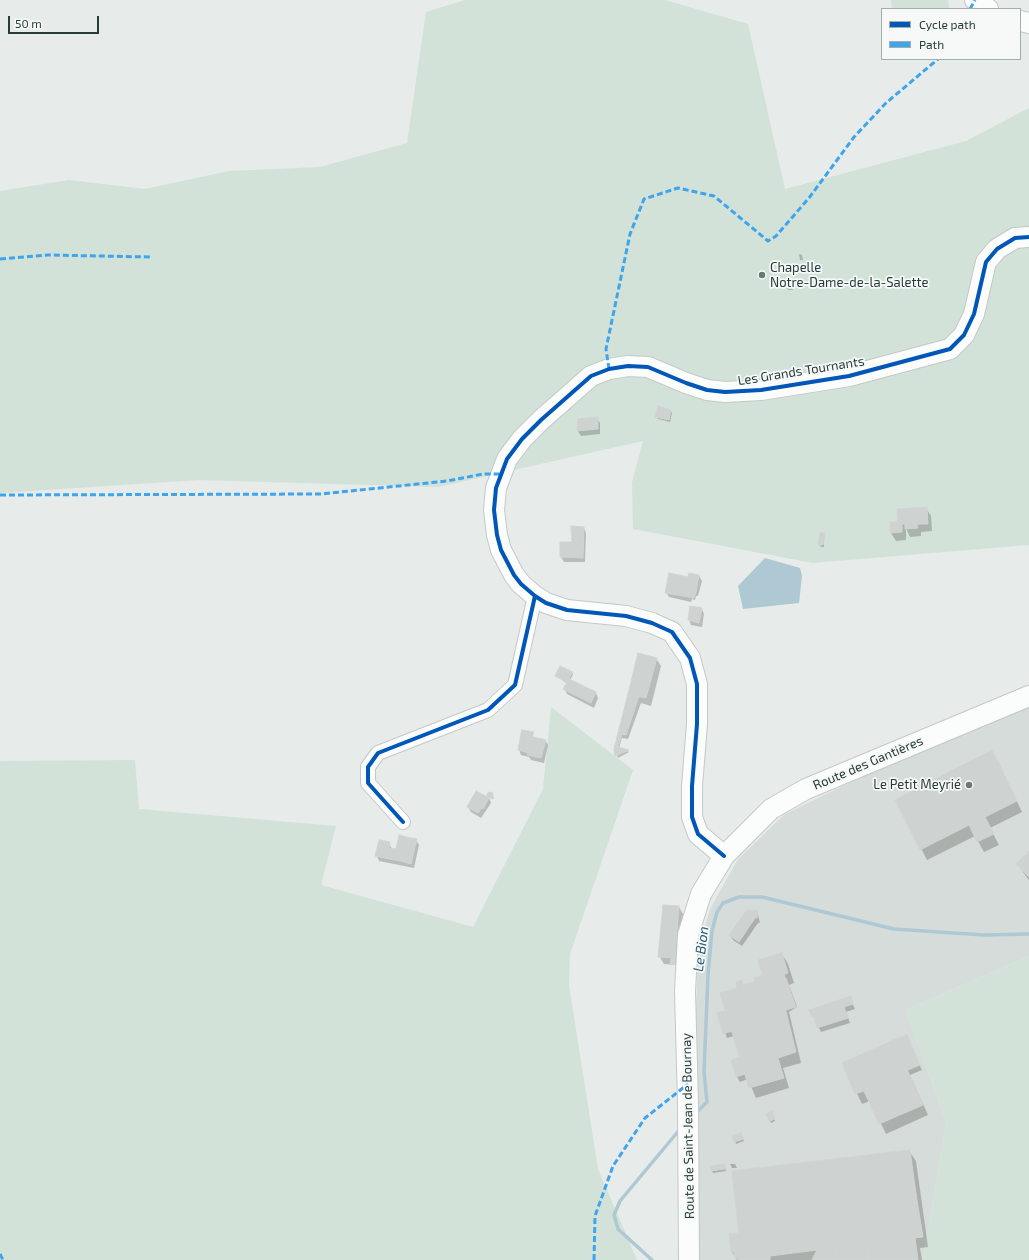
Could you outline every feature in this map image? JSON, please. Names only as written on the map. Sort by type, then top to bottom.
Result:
[{"type":"street","points":[[975,0],[987,8]]},
{"type":"street","name":"Les Grands Tournants","points":[[724,856],[698,834],[692,817],[692,786],[697,724],[697,684],[690,658],[672,632],[652,623],[626,616],[567,610],[546,603],[535,596],[514,575],[501,550],[497,535],[494,510],[496,488],[507,459],[522,440],[591,376],[609,369],[628,366],[648,367],[707,390],[725,392],[746,391],[849,376],[950,349],[964,335],[974,314],[986,262],[997,249],[1015,238],[1029,236]]},
{"type":"street","points":[[404,822],[368,783],[368,767],[378,752],[488,710],[515,685],[535,596]]},
{"type":"street","name":"Route des Gantières","points":[[685,991],[688,935],[701,894],[724,856],[771,808],[806,789],[1029,696]]},
{"type":"street","name":"Route de Saint-Jean de Bournay","points":[[685,991],[688,1104],[689,1260]]},
{"type":"shaded area","points":[[465,0],[665,0],[748,24],[785,189],[966,141],[1029,108],[1029,545],[813,563],[633,529],[632,482],[643,441],[438,487],[199,480],[0,493],[0,191],[69,180],[145,189],[229,171],[320,167],[407,143],[426,12]]},
{"type":"shaded area","points":[[891,0],[948,0],[949,7],[948,8],[892,8]]},
{"type":"shaded area","points":[[1029,703],[1029,956],[906,1010],[946,1122],[923,1260],[687,1260],[698,954],[710,909],[738,859],[785,814],[938,740]]},
{"type":"shaded area","points":[[551,707],[633,770],[570,954],[569,985],[598,1169],[637,1260],[0,1260],[0,761],[135,760],[139,809],[336,826],[321,885],[473,927],[543,789]]},
{"type":"shaded area","points":[[1029,956],[1029,1260],[923,1260],[946,1122],[906,1010]]},
{"type":"water","points":[[765,558],[800,568],[802,576],[799,603],[743,609],[738,586]]},
{"type":"building","points":[[786,283],[793,284],[793,287],[786,288]]},
{"type":"building","points":[[658,406],[671,410],[669,420],[655,417]]},
{"type":"building","points":[[598,417],[598,429],[577,431],[578,419]]},
{"type":"building","points":[[927,507],[928,524],[917,524],[918,528],[905,529],[905,524],[902,524],[902,532],[890,533],[890,522],[898,522],[897,509]]},
{"type":"building","points":[[571,526],[584,527],[583,558],[560,557],[560,542],[572,542]]},
{"type":"building","points":[[820,533],[825,533],[823,545],[818,545]]},
{"type":"building","points":[[669,573],[688,577],[689,573],[699,575],[696,592],[690,591],[689,597],[665,593]]},
{"type":"building","points":[[690,591],[696,592],[694,598],[689,597]]},
{"type":"building","points":[[690,606],[702,608],[699,623],[688,620]]},
{"type":"building","points":[[638,653],[657,658],[646,698],[628,694]]},
{"type":"building","points":[[560,666],[573,672],[567,682],[555,676]]},
{"type":"building","points":[[569,679],[596,692],[591,703],[563,689]]},
{"type":"building","points":[[628,694],[639,696],[626,735],[618,733]]},
{"type":"building","points":[[522,730],[534,732],[532,736],[521,734]]},
{"type":"building","points":[[618,733],[622,734],[618,747],[629,750],[615,756],[614,749]]},
{"type":"building","points":[[521,734],[546,740],[541,758],[527,755],[528,753],[518,750]]},
{"type":"building","points":[[992,750],[1017,801],[985,817],[994,834],[977,842],[969,825],[920,850],[895,800]]},
{"type":"building","points":[[476,791],[489,798],[483,809],[482,808],[478,813],[467,807]]},
{"type":"building","points":[[490,792],[493,795],[490,798],[487,795]]},
{"type":"building","points":[[399,835],[410,838],[409,842],[398,840]]},
{"type":"building","points":[[410,838],[417,839],[411,864],[404,862]]},
{"type":"building","points":[[379,840],[390,842],[389,848],[396,849],[398,840],[409,842],[404,862],[375,856]]},
{"type":"building","points":[[1029,851],[1029,877],[1016,864]]},
{"type":"building","points":[[663,905],[679,906],[675,958],[658,957]]},
{"type":"building","points":[[747,910],[757,910],[757,916],[742,917]]},
{"type":"building","points":[[757,916],[739,942],[729,935],[742,917]]},
{"type":"building","points":[[782,953],[788,973],[776,977],[777,980],[786,978],[792,996],[783,999],[796,1052],[778,1058],[784,1078],[749,1088],[720,993],[737,988],[736,982],[742,980],[743,985],[764,979],[758,960]]},
{"type":"building","points":[[671,958],[675,958],[675,964],[670,964]]},
{"type":"building","points":[[784,974],[785,978],[777,980],[776,977]]},
{"type":"building","points":[[763,975],[764,979],[755,982],[754,978]]},
{"type":"building","points":[[792,996],[796,1007],[786,1010],[783,999]]},
{"type":"building","points":[[851,996],[853,1004],[812,1017],[809,1010]]},
{"type":"building","points":[[844,1007],[848,1018],[817,1028],[814,1017]]},
{"type":"building","points":[[725,1011],[732,1031],[723,1034],[717,1013]]},
{"type":"building","points":[[907,1035],[920,1065],[908,1070],[894,1040]]},
{"type":"building","points":[[894,1040],[923,1105],[879,1124],[864,1091],[855,1094],[842,1063]]},
{"type":"building","points":[[740,1057],[745,1074],[736,1077],[731,1060]]},
{"type":"building","points":[[772,1111],[775,1119],[769,1121],[766,1114]]},
{"type":"building","points":[[741,1133],[744,1139],[734,1142],[732,1136]]},
{"type":"building","points":[[910,1150],[916,1194],[852,1202],[857,1245],[835,1248],[837,1260],[812,1260],[817,1250],[770,1256],[770,1260],[746,1260],[737,1252],[731,1252],[729,1234],[739,1233],[732,1171]]},
{"type":"building","points":[[725,1164],[725,1169],[711,1171],[710,1166]]},
{"type":"building","points":[[916,1194],[923,1237],[857,1245],[852,1202]]},
{"type":"building","points":[[915,1238],[918,1260],[869,1260],[867,1244]]},
{"type":"building","points":[[867,1244],[869,1260],[837,1260],[835,1248]]},
{"type":"building","points":[[734,1252],[737,1252],[746,1260],[739,1260],[734,1256]]},
{"type":"waterway","name":"Le Bion","points":[[695,1114],[707,1102],[704,1072],[708,974],[712,931],[717,912],[723,903],[739,897],[762,897],[894,929],[984,935],[1029,934]]},
{"type":"waterway","name":"Le Bion","points":[[652,1260],[618,1229],[614,1215],[620,1201],[681,1128]]},
{"type":"marked path","points":[[971,8],[975,0]]},
{"type":"marked path","points":[[609,369],[606,349],[630,234],[644,199],[678,188],[714,196],[768,241],[776,236],[809,198],[854,137],[886,103],[937,60]]},
{"type":"marked path","points":[[0,259],[48,255],[151,257]]},
{"type":"marked path","points":[[0,495],[321,494],[447,481],[483,474],[500,474]]},
{"type":"marked path","points":[[594,1260],[595,1216],[613,1166],[645,1118],[688,1084]]},
{"type":"marked path","points":[[0,1254],[3,1260]]},
{"type":"cycle path","points":[[724,856],[698,834],[692,817],[692,786],[697,724],[697,684],[690,658],[672,632],[652,623],[626,616],[567,610],[546,603],[521,584],[514,575],[501,550],[497,535],[494,510],[496,488],[507,459],[522,439],[541,420],[591,376],[609,369],[628,366],[648,367],[707,390],[725,392],[761,390],[849,376],[950,349],[964,335],[974,314],[986,262],[997,249],[1015,238],[1029,237]]},
{"type":"cycle path","points":[[403,822],[368,783],[368,767],[378,753],[488,710],[515,685],[535,596]]},
{"type":"place","name":"Chapelle Notre-Dame-de-la-Salette","points":[[762,275]]},
{"type":"place","name":"Le Petit Meyrié","points":[[969,785]]}]
